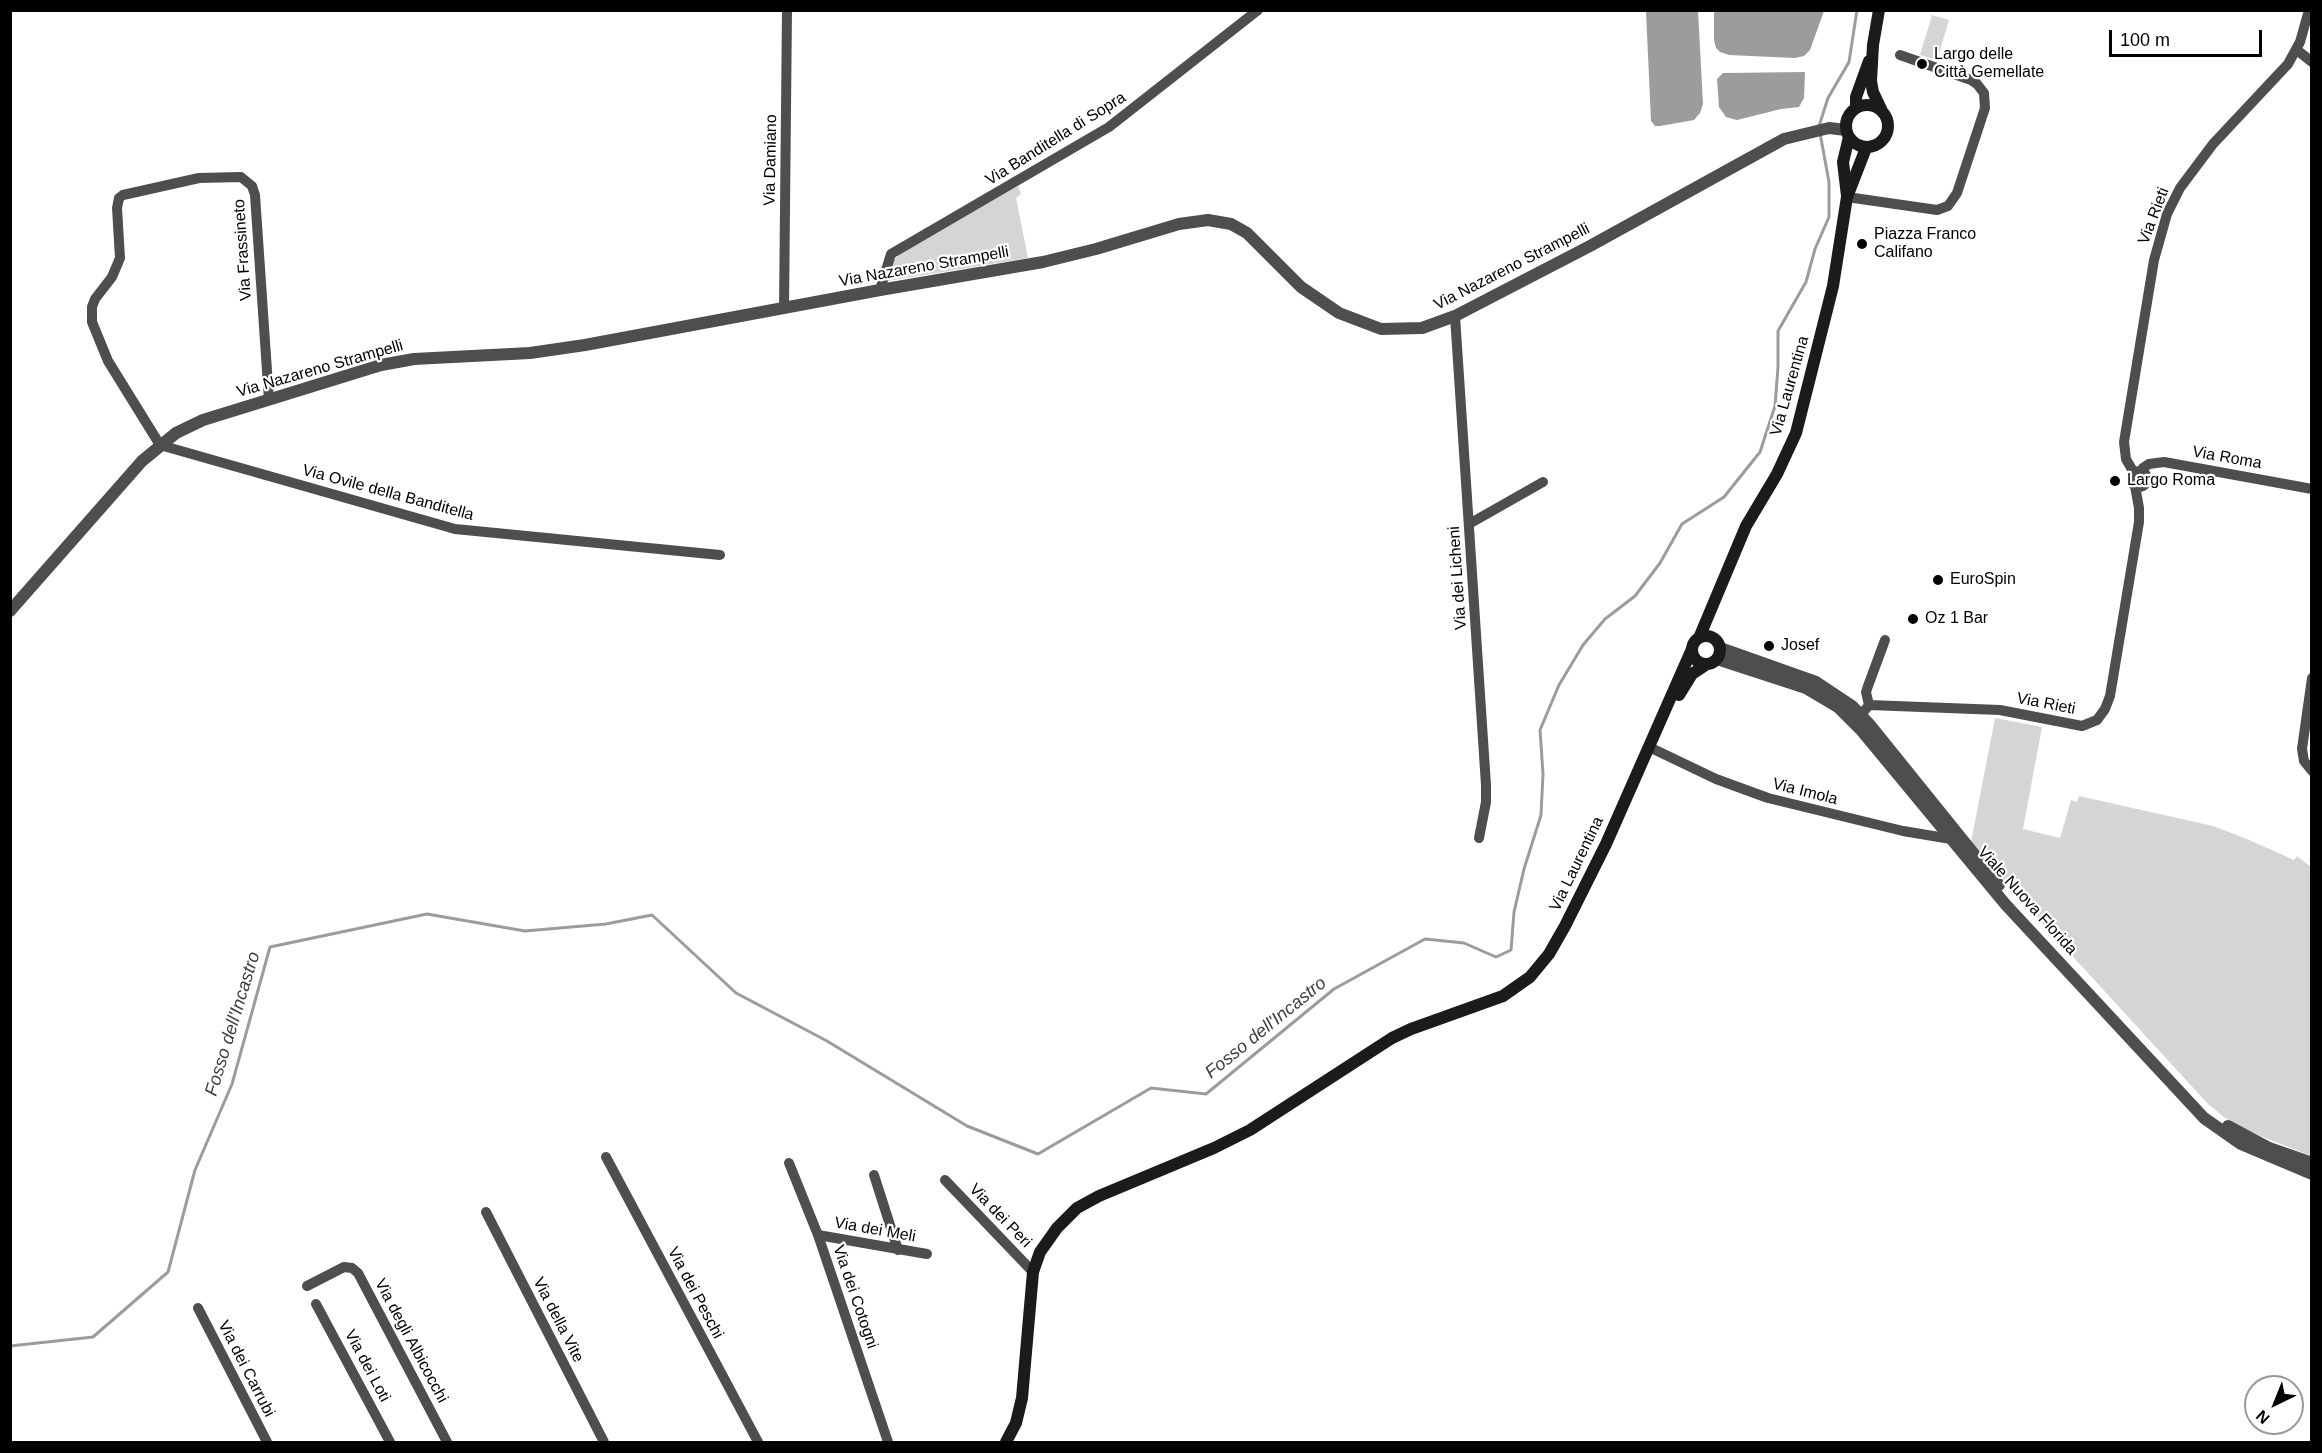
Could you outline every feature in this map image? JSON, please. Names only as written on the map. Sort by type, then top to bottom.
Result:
[{"type":"main road","points":[[1879,10],[1872,55],[1871,81],[1873,92],[1886,117],[1887,131],[1880,143],[1866,147],[1853,142],[1847,133],[1848,117],[1856,108],[1869,105],[1882,112]]},
{"type":"main road","points":[[1856,108],[1860,83],[1872,55]]},
{"type":"main road","name":"Via Laurentina","points":[[1847,133],[1844,162],[1847,197]]},
{"type":"main road","name":"Via Laurentina","points":[[1006,1443],[1018,1418],[1023,1393],[1033,1272],[1040,1252],[1057,1227],[1070,1215],[1091,1200],[1128,1182],[1241,1135],[1365,1054],[1401,1034],[1503,996],[1535,972],[1558,940],[1606,844],[1658,729],[1664,708],[1699,638],[1746,526],[1777,474],[1796,433],[1833,286],[1847,197],[1866,147]]},
{"type":"main road","name":"Via Laurentina","points":[[1658,729],[1667,718],[1689,677],[1715,653],[1713,606]]},
{"type":"main road","points":[[1692,649],[1695,658],[1715,653],[1706,635],[1699,638]]},
{"type":"street","name":"Via Damiano","points":[[784,309],[787,10]]},
{"type":"street","name":"Via Banditella di Sopra","points":[[880,290],[891,254],[1095,136],[1136,108],[1258,10]]},
{"type":"street","name":"Via Rieti","points":[[1869,705],[2000,710],[2079,726],[2086,726],[2097,720],[2106,709],[2139,522],[2139,503],[2134,486],[2140,487],[2146,482],[2146,477],[2126,459],[2124,442],[2154,260],[2167,214],[2180,188],[2204,155],[2284,70],[2297,50],[2309,10]]},
{"type":"street","points":[[2297,50],[2312,62]]},
{"type":"street","points":[[1847,197],[1937,210],[1948,206],[1956,196],[1985,108],[1986,97],[1982,88],[1971,81],[1900,55]]},
{"type":"street","name":"Via Nazareno Strampelli","points":[[10,611],[135,469],[160,445],[190,425],[371,368],[406,361],[558,350],[1043,262],[1186,222],[1215,220],[1231,224],[1247,233],[1309,294],[1329,308],[1358,322],[1381,329],[1411,330],[1435,325],[1455,316],[1590,246],[1784,140],[1829,128],[1847,133]]},
{"type":"street","name":"Via Frassineto","points":[[160,445],[108,361],[92,322],[92,308],[95,299],[112,277],[119,262],[117,204],[125,194],[199,178],[238,177],[250,183],[255,195],[269,400]]},
{"type":"street","name":"Via dei Licheni","points":[[1455,316],[1486,790],[1479,838]]},
{"type":"street","name":"Via Ovile della Banditella","points":[[160,445],[455,529],[720,555]]},
{"type":"street","name":"Via Roma","points":[[2138,472],[2149,464],[2164,462],[2312,489]]},
{"type":"street","points":[[1469,524],[1543,482]]},
{"type":"street","points":[[1862,715],[1869,705],[1866,692],[1886,640]]},
{"type":"street","name":"Viale Nuova Florida","points":[[1715,653],[1816,682],[1842,698],[1862,715],[2012,912],[2204,1118],[2248,1148],[2312,1174]]},
{"type":"street","name":"Viale Nuova Florida","points":[[1715,653],[1810,690],[1838,707],[1861,730],[1956,840],[2212,1114],[2235,1131],[2257,1142],[2312,1163]]},
{"type":"street","points":[[2312,678],[2302,749],[2304,761],[2312,771]]},
{"type":"street","name":"Via Imola","points":[[1649,747],[1716,779],[1760,796],[1892,829],[1956,840]]},
{"type":"street","name":"Via dei Peschi","points":[[606,1157],[758,1443]]},
{"type":"street","name":"Via dei Cotogni","points":[[789,1163],[818,1235],[888,1443]]},
{"type":"street","points":[[874,1175],[898,1250]]},
{"type":"street","name":"Via dei Peri","points":[[945,1180],[1033,1272]]},
{"type":"street","name":"Via della Vite","points":[[486,1212],[604,1443]]},
{"type":"street","name":"Via dei Meli","points":[[818,1235],[927,1254]]},
{"type":"street","name":"Via degli Albicocchi","points":[[307,1286],[344,1267],[358,1272],[447,1443]]},
{"type":"street","name":"Via dei Loti","points":[[316,1304],[390,1443]]},
{"type":"street","name":"Via dei Carrubi","points":[[198,1308],[267,1443]]},
{"type":"shaded area","points":[[1714,10],[1824,11],[1810,50],[1804,56],[1795,58],[1729,55],[1720,52],[1714,40]]},
{"type":"shaded area","points":[[1646,11],[1698,11],[1703,104],[1694,120],[1660,126],[1655,126],[1651,121]]},
{"type":"shaded area","points":[[1932,15],[1949,20],[1937,60],[1920,55]]},
{"type":"shaded area","points":[[1805,72],[1804,98],[1799,107],[1737,120],[1726,117],[1719,107],[1717,79],[1723,73]]},
{"type":"shaded area","points":[[1018,186],[1021,194],[1016,198],[1028,258],[888,281],[894,260],[900,254]]},
{"type":"shaded area","points":[[1995,718],[2042,727],[2023,829],[2060,838],[2071,800],[2077,802],[2079,796],[2213,826],[2294,860],[2297,856],[2311,867],[2311,1156],[2248,1131],[2225,1118],[2208,1104],[2021,900],[1971,842]]},
{"type":"waterway","name":"Fosso dell'Incastro","points":[[1819,126],[1828,98],[1849,62],[1857,10]]},
{"type":"waterway","name":"Fosso dell'Incastro","points":[[10,1346],[93,1337],[168,1272],[195,1170],[232,1084],[270,947],[427,914],[525,931],[606,924],[652,915],[736,993],[827,1041],[967,1126],[1038,1154],[1151,1088],[1206,1094],[1334,989],[1425,939],[1464,943],[1496,957],[1511,950],[1514,912],[1524,869],[1541,815],[1543,774],[1540,730],[1559,685],[1583,645],[1605,619],[1635,596],[1660,563],[1682,524],[1724,497],[1760,452],[1775,406],[1778,331],[1806,282],[1815,249],[1829,217],[1829,182],[1820,133]]},
{"type":"place","name":"Largo delle Città Gemellate","points":[[1922,64]]},
{"type":"place","name":"Piazza Franco Califano","points":[[1862,244]]},
{"type":"place","name":"Largo Roma","points":[[2115,481]]},
{"type":"place","name":"EuroSpin","points":[[1938,580]]},
{"type":"place","name":"Oz 1 Bar","points":[[1913,619]]},
{"type":"place","name":"Josef","points":[[1769,646]]}]
